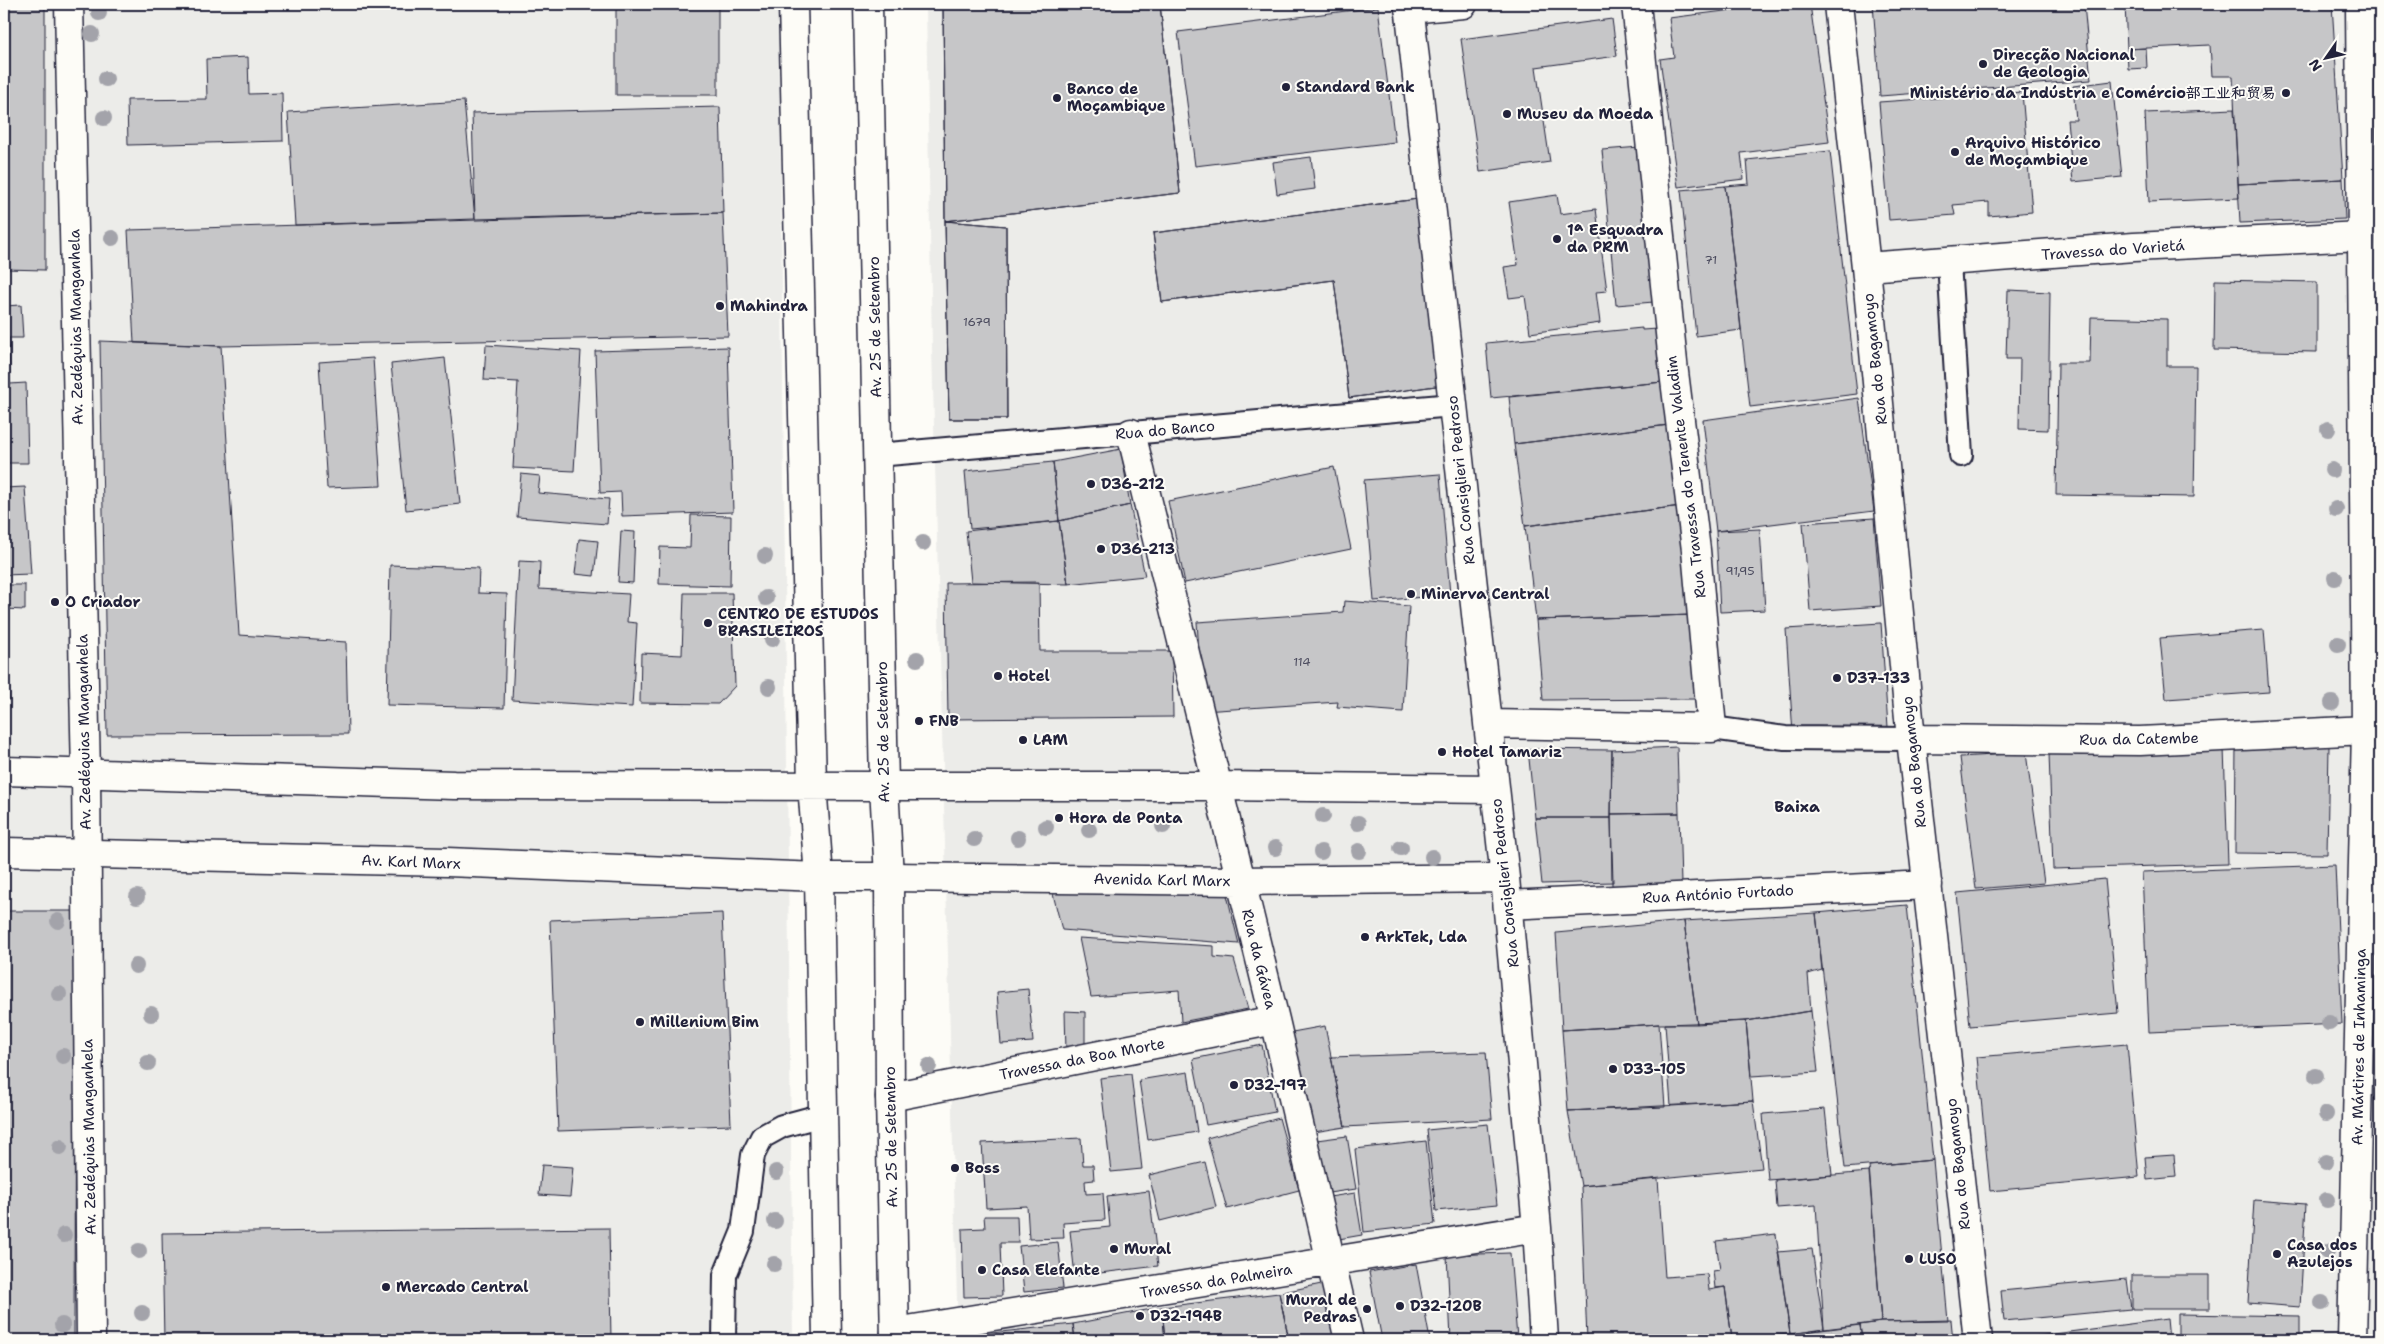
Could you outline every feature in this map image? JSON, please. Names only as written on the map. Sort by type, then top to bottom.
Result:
[{"type":"street","name":"Av. Zedéquias Manganhela","points":[[69,4],[86,774],[90,1340]]},
{"type":"street","points":[[793,4],[812,784],[819,877],[827,1340]]},
{"type":"street","name":"Av. 25 de Setembro","points":[[868,4],[884,786],[889,877],[890,1097],[895,1336]]},
{"type":"street","points":[[1409,6],[1463,4]]},
{"type":"street","name":"Rua Travessa do Tenente Valadim","points":[[1636,4],[1674,372],[1696,550],[1712,728]]},
{"type":"street","name":"Rua do Bagamoyo","points":[[1838,4],[1912,739],[1978,1340]]},
{"type":"street","name":"Av. Mártires de Inhaminga","points":[[2352,1340],[2373,729],[2361,236],[2360,4]]},
{"type":"street","name":"Rua Consiglieri Pedroso","points":[[1409,6],[1507,892],[1537,1228],[1544,1340]]},
{"type":"street","name":"Travessa do Varietá","points":[[1866,268],[2134,247],[2361,236]]},
{"type":"street","name":"Rua da Gávea","points":[[1131,433],[1218,786],[1349,1340]]},
{"type":"street","points":[[1488,724],[1712,728]]},
{"type":"street","name":"Rua da Catembe","points":[[1912,739],[2140,741],[2373,729]]},
{"type":"street","points":[[4,771],[454,785],[812,784],[1495,789]]},
{"type":"street","name":"Av. Karl Marx","points":[[4,852],[447,862],[819,877]]},
{"type":"street","name":"Avenida Karl Marx","points":[[819,877],[1239,881],[1507,892]]},
{"type":"street","name":"Rua António Furtado","points":[[1507,892],[1928,885]]},
{"type":"street","name":"Travessa da Boa Morte","points":[[890,1097],[1274,1020]]},
{"type":"street","name":"Travessa da Palmeira","points":[[895,1336],[1537,1228]]},
{"type":"lane","points":[[1949,262],[1961,455]]},
{"type":"lane","name":"Rua do Banco","points":[[877,455],[1453,405]]},
{"type":"lane","points":[[1712,728],[1785,738],[1912,739]]},
{"type":"lane","points":[[724,1340],[725,1275],[743,1230],[753,1155],[762,1137],[782,1126],[823,1115]]},
{"type":"shaded area","points":[[4,4],[779,4],[793,1340],[4,1340]]},
{"type":"shaded area","points":[[926,4],[2380,4],[2380,1340],[958,1340],[932,348]]},
{"type":"building","points":[[4,4],[45,4],[45,270],[4,269]]},
{"type":"building","points":[[616,4],[718,4],[718,95],[616,95]]},
{"type":"building","name":"Banco de Moçambique","points":[[943,4],[1160,4],[1180,193],[945,221]]},
{"type":"building","name":"Banco de Moçambique","points":[[943,4],[1160,4],[1180,193],[945,221]]},
{"type":"building","points":[[1780,4],[1810,4],[1829,142],[1741,153],[1744,179],[1678,187],[1660,59],[1674,57],[1669,18]]},
{"type":"building","name":"Direcção Nacional de Geologia","points":[[1873,4],[2084,4],[2091,80],[1880,96]]},
{"type":"building","name":"Ministério da Indústria e Comércio部工业和贸易","points":[[2125,4],[2332,4],[2343,179],[2238,184],[2233,76],[2212,76],[2210,45],[2127,49]]},
{"type":"building","name":"Standard Bank","points":[[1378,7],[1395,142],[1195,166],[1178,32]]},
{"type":"building","name":"Museu da Moeda","points":[[1612,19],[1617,56],[1536,67],[1550,162],[1480,172],[1461,39]]},
{"type":"building","points":[[2146,48],[2147,68],[2128,69],[2127,49]]},
{"type":"building","points":[[248,57],[249,94],[282,93],[283,141],[128,145],[127,100],[207,99],[206,59]]},
{"type":"building","points":[[2112,81],[2122,177],[2073,182],[2067,120],[2076,120],[2073,86]]},
{"type":"building","name":"Arquivo Histórico de Moçambique","points":[[2022,92],[2032,212],[1989,216],[1989,202],[1953,205],[1955,215],[1889,220],[1879,102]]},
{"type":"building","points":[[464,101],[475,219],[295,225],[288,112]]},
{"type":"building","points":[[720,107],[723,213],[475,219],[472,113]]},
{"type":"building","points":[[2234,109],[2239,198],[2149,202],[2145,113]]},
{"type":"building","points":[[1640,147],[1654,302],[1616,305],[1602,150]]},
{"type":"building","points":[[1830,151],[1857,394],[1750,407],[1725,186],[1749,184],[1747,160]]},
{"type":"building","points":[[1311,157],[1315,189],[1277,194],[1273,162]]},
{"type":"building","points":[[2343,179],[2345,219],[2240,223],[2238,184]]},
{"type":"building","points":[[1725,186],[1741,330],[1696,336],[1681,190]]},
{"type":"building","name":"1ª Esquadra da PRM","points":[[1557,195],[1560,214],[1596,209],[1607,291],[1596,292],[1600,323],[1530,333],[1525,296],[1509,298],[1504,267],[1518,265],[1509,202]]},
{"type":"building","points":[[1418,199],[1443,385],[1349,398],[1334,280],[1162,302],[1153,233]]},
{"type":"building","points":[[1418,199],[1443,385],[1349,398],[1334,280],[1162,302],[1153,233]]},
{"type":"building","points":[[723,213],[728,336],[221,346],[134,343],[128,230]]},
{"type":"building","points":[[945,221],[1006,226],[1007,419],[949,419]]},
{"type":"building","points":[[945,221],[1006,226],[1007,419],[949,419]]},
{"type":"building","points":[[2215,280],[2317,282],[2317,352],[2214,350]]},
{"type":"building","points":[[2008,290],[2050,292],[2048,430],[2019,429],[2020,359],[2006,359]]},
{"type":"building","points":[[21,305],[23,338],[9,338],[10,384],[26,383],[28,463],[4,463],[4,306]]},
{"type":"building","points":[[2091,317],[2167,319],[2167,366],[2196,366],[2194,497],[2056,495],[2058,363],[2090,363]]},
{"type":"building","points":[[1642,328],[1642,330],[1657,329],[1663,382],[1491,398],[1486,343]]},
{"type":"building","points":[[100,341],[221,346],[239,635],[346,642],[348,734],[107,735]]},
{"type":"building","points":[[486,345],[581,351],[574,471],[513,468],[518,382],[484,380]]},
{"type":"building","points":[[728,347],[733,512],[622,516],[621,492],[600,493],[595,351]]},
{"type":"building","points":[[373,358],[381,486],[327,488],[319,362]]},
{"type":"building","points":[[445,358],[460,504],[406,510],[391,364]]},
{"type":"building","points":[[1663,382],[1670,425],[1514,444],[1509,397]]},
{"type":"building","points":[[1859,398],[1874,511],[1716,531],[1703,420]]},
{"type":"building","points":[[1676,424],[1681,506],[1525,526],[1514,444]]},
{"type":"building","name":"D36-212","points":[[1121,449],[1130,505],[1059,521],[1053,462]]},
{"type":"building","points":[[1053,462],[1059,521],[970,529],[965,471]]},
{"type":"building","points":[[1334,467],[1351,549],[1185,583],[1168,501]]},
{"type":"building","points":[[521,474],[540,476],[538,493],[609,499],[607,524],[517,517]]},
{"type":"building","points":[[1440,474],[1450,595],[1374,601],[1364,480]]},
{"type":"building","points":[[25,487],[31,574],[4,575],[4,488]]},
{"type":"building","name":"D36-213","points":[[1130,505],[1145,576],[1068,584],[1059,521]]},
{"type":"building","points":[[1681,506],[1692,615],[1536,620],[1525,526]]},
{"type":"building","points":[[691,515],[731,516],[730,586],[659,584],[660,547],[690,548]]},
{"type":"building","points":[[1874,518],[1881,606],[1810,611],[1803,523]]},
{"type":"building","points":[[1059,521],[1068,584],[971,582],[966,531]]},
{"type":"building","points":[[1760,529],[1765,610],[1720,612],[1716,531]]},
{"type":"building","points":[[621,531],[635,532],[633,583],[618,582]]},
{"type":"building","points":[[579,539],[598,541],[594,576],[575,574]]},
{"type":"building","points":[[519,561],[540,562],[539,589],[629,594],[627,622],[637,623],[632,707],[512,700]]},
{"type":"building","points":[[390,565],[479,568],[478,593],[507,594],[504,708],[387,705]]},
{"type":"building","points":[[1039,582],[1040,651],[1172,651],[1173,717],[948,719],[946,583]]},
{"type":"building","points":[[4,585],[25,585],[25,610],[4,609]]},
{"type":"building","name":"CENTRO DE ESTUDOS BRASILEIROS","points":[[684,593],[732,593],[735,686],[718,704],[640,703],[641,653],[682,655]]},
{"type":"building","points":[[1344,601],[1409,606],[1403,712],[1337,707],[1338,702],[1203,711],[1197,622],[1343,612]]},
{"type":"building","points":[[1692,615],[1699,699],[1543,700],[1536,620]]},
{"type":"building","name":"D37-133","points":[[1881,623],[1888,727],[1793,734],[1786,629]]},
{"type":"building","points":[[2264,630],[2269,692],[2166,699],[2160,638]]},
{"type":"building","points":[[4,647],[8,647],[9,700],[4,700]]},
{"type":"building","points":[[2236,745],[2329,746],[2327,854],[2235,853]]},
{"type":"building","points":[[1677,747],[1679,813],[1611,814],[1612,750]]},
{"type":"building","points":[[2224,748],[2228,864],[2053,869],[2049,753]]},
{"type":"building","points":[[1528,749],[1612,750],[1611,818],[1535,818]]},
{"type":"building","points":[[2026,753],[2044,883],[1976,889],[1960,757]]},
{"type":"building","points":[[1679,813],[1681,884],[1612,886],[1611,814]]},
{"type":"building","points":[[1535,818],[1611,818],[1613,882],[1542,884]]},
{"type":"building","points":[[2335,865],[2342,1024],[2149,1032],[2142,872]]},
{"type":"building","points":[[2105,879],[2118,1013],[1970,1026],[1957,893]]},
{"type":"building","points":[[1051,886],[1225,887],[1239,944],[1062,930]]},
{"type":"building","points":[[1907,905],[1933,1160],[1845,1168],[1816,913]]},
{"type":"building","points":[[4,911],[75,911],[74,1340],[4,1340]]},
{"type":"building","name":"Millenium Bim","points":[[722,913],[731,1125],[558,1131],[550,920]]},
{"type":"building","points":[[1816,913],[1822,970],[1808,974],[1811,1011],[1746,1021],[1697,1024],[1684,921]]},
{"type":"building","points":[[1684,921],[1697,1024],[1659,1024],[1562,1030],[1556,933]]},
{"type":"building","points":[[1079,938],[1214,946],[1214,957],[1234,959],[1248,1009],[1181,1022],[1179,990],[1091,997]]},
{"type":"building","points":[[1028,989],[1033,1042],[1001,1044],[997,992]]},
{"type":"building","points":[[1065,1011],[1085,1012],[1085,1052],[1066,1052]]},
{"type":"building","points":[[1811,1011],[1818,1072],[1751,1076],[1746,1021]]},
{"type":"building","points":[[1746,1021],[1753,1101],[1671,1106],[1665,1024]]},
{"type":"building","name":"D33-105","points":[[1659,1024],[1665,1107],[1568,1111],[1562,1030]]},
{"type":"building","points":[[1325,1026],[1345,1127],[1308,1133],[1287,1033]]},
{"type":"building","points":[[2127,1044],[2139,1177],[1990,1191],[1977,1057]]},
{"type":"building","name":"D32-197","points":[[1262,1045],[1275,1112],[1206,1125],[1193,1059]]},
{"type":"building","points":[[1486,1052],[1492,1119],[1345,1127],[1331,1057]]},
{"type":"building","points":[[1188,1072],[1197,1132],[1148,1140],[1139,1080]]},
{"type":"building","points":[[1131,1074],[1142,1169],[1111,1172],[1100,1078]]},
{"type":"building","points":[[1753,1101],[1762,1168],[1581,1186],[1568,1111]]},
{"type":"building","points":[[1825,1109],[1832,1175],[1768,1180],[1763,1114]]},
{"type":"building","points":[[1279,1118],[1299,1190],[1227,1209],[1207,1138]]},
{"type":"building","points":[[1488,1124],[1497,1205],[1436,1211],[1427,1130]]},
{"type":"building","points":[[1347,1136],[1356,1189],[1322,1194],[1309,1141]]},
{"type":"building","points":[[1081,1138],[1083,1165],[1093,1165],[1094,1180],[1085,1181],[1086,1194],[1103,1193],[1105,1220],[1063,1223],[1064,1238],[1029,1239],[1027,1206],[986,1208],[982,1143]]},
{"type":"building","points":[[1426,1141],[1435,1224],[1364,1232],[1355,1149]]},
{"type":"building","points":[[2174,1155],[2176,1177],[2147,1180],[2145,1157]]},
{"type":"building","name":"LUSO","points":[[1933,1160],[1948,1321],[1881,1322],[1869,1166]]},
{"type":"building","points":[[1205,1162],[1216,1207],[1160,1221],[1149,1175]]},
{"type":"building","points":[[542,1165],[573,1167],[570,1197],[539,1195]]},
{"type":"building","points":[[1869,1172],[1881,1322],[1824,1329],[1816,1205],[1777,1208],[1775,1180]]},
{"type":"building","points":[[1658,1179],[1665,1277],[1707,1274],[1709,1290],[1725,1287],[1732,1339],[1587,1340],[1581,1186]]},
{"type":"building","name":"Mural","points":[[1149,1191],[1158,1266],[1075,1276],[1070,1231],[1110,1227],[1107,1196]]},
{"type":"building","points":[[1355,1193],[1362,1235],[1333,1240],[1323,1198]]},
{"type":"building","name":"Casa dos Azulejos","points":[[2254,1200],[2306,1204],[2300,1307],[2248,1303]]},
{"type":"building","name":"Casa Elefante","points":[[984,1216],[1017,1216],[1018,1243],[1000,1243],[1002,1296],[964,1297],[962,1229],[985,1228]]},
{"type":"building","name":"Mercado Central","points":[[609,1228],[611,1340],[164,1340],[162,1233]]},
{"type":"building","points":[[1776,1234],[1790,1334],[1732,1339],[1725,1287],[1715,1288],[1713,1271],[1720,1270],[1716,1241]]},
{"type":"building","points":[[1058,1242],[1063,1288],[1024,1292],[1019,1246]]},
{"type":"building","points":[[1812,1249],[1824,1329],[1790,1334],[1778,1252]]},
{"type":"building","points":[[1510,1253],[1517,1338],[1451,1340],[1447,1255]]},
{"type":"building","name":"D32-120B","points":[[1416,1264],[1430,1340],[1382,1340],[1369,1272]]},
{"type":"building","points":[[2132,1275],[2209,1275],[2209,1309],[2132,1309]]},
{"type":"building","points":[[2127,1279],[2131,1309],[2004,1321],[2001,1291]]},
{"type":"building","points":[[1326,1283],[1338,1340],[1289,1340],[1279,1293]]},
{"type":"building","points":[[1279,1293],[1289,1340],[1165,1340],[1162,1307]]},
{"type":"building","name":"D32-194B","points":[[1162,1307],[1165,1340],[1075,1340],[1073,1324]]},
{"type":"building","points":[[2178,1314],[2300,1316],[2300,1340],[2178,1340]]},
{"type":"building","points":[[2167,1319],[2169,1340],[2009,1340]]},
{"type":"building","points":[[1951,1320],[1953,1340],[1862,1340],[1860,1325],[1881,1322]]},
{"type":"building","points":[[1073,1324],[1075,1340],[974,1340],[974,1335]]},
{"type":"building","points":[[1860,1325],[1862,1340],[1791,1340],[1790,1334]]},
{"type":"place","name":"Direcção Nacional de Geologia","points":[[1983,64]]},
{"type":"place","name":"Standard Bank","points":[[1286,87]]},
{"type":"place","name":"Ministério da Indústria e Comércio部工业和贸易","points":[[2286,93]]},
{"type":"place","name":"Banco de Moçambique","points":[[1057,98]]},
{"type":"place","name":"Museu da Moeda","points":[[1507,114]]},
{"type":"place","name":"Arquivo Histórico de Moçambique","points":[[1955,152]]},
{"type":"place","name":"1ª Esquadra da PRM","points":[[1557,239]]},
{"type":"place","name":"Mahindra","points":[[720,306]]},
{"type":"place","name":"D36-212","points":[[1091,484]]},
{"type":"place","name":"D36-213","points":[[1101,549]]},
{"type":"place","name":"Minerva Central","points":[[1411,594]]},
{"type":"place","name":"O Criador","points":[[55,602]]},
{"type":"place","name":"CENTRO DE ESTUDOS BRASILEIROS","points":[[708,623]]},
{"type":"place","name":"Hotel","points":[[998,676]]},
{"type":"place","name":"D37-133","points":[[1837,678]]},
{"type":"place","name":"FNB","points":[[919,721]]},
{"type":"place","name":"LAM","points":[[1023,740]]},
{"type":"place","name":"Hotel Tamariz","points":[[1442,752]]},
{"type":"place","name":"Hora de Ponta","points":[[1059,818]]},
{"type":"place","name":"ArkTek, Lda","points":[[1365,937]]},
{"type":"place","name":"Millenium Bim","points":[[640,1022]]},
{"type":"place","name":"D33-105","points":[[1613,1069]]},
{"type":"place","name":"D32-197","points":[[1234,1085]]},
{"type":"place","name":"Boss","points":[[955,1168]]},
{"type":"place","name":"Mural","points":[[1114,1249]]},
{"type":"place","name":"Casa dos Azulejos","points":[[2277,1254]]},
{"type":"place","name":"LUSO","points":[[1909,1259]]},
{"type":"place","name":"Casa Elefante","points":[[982,1270]]},
{"type":"place","name":"Mercado Central","points":[[386,1287]]},
{"type":"place","name":"D32-120B","points":[[1400,1306]]},
{"type":"place","name":"Mural de Pedras","points":[[1367,1309]]},
{"type":"place","name":"D32-194B","points":[[1140,1316]]},
{"type":"district","name":"Baixa","points":[[1797,806]]}]
